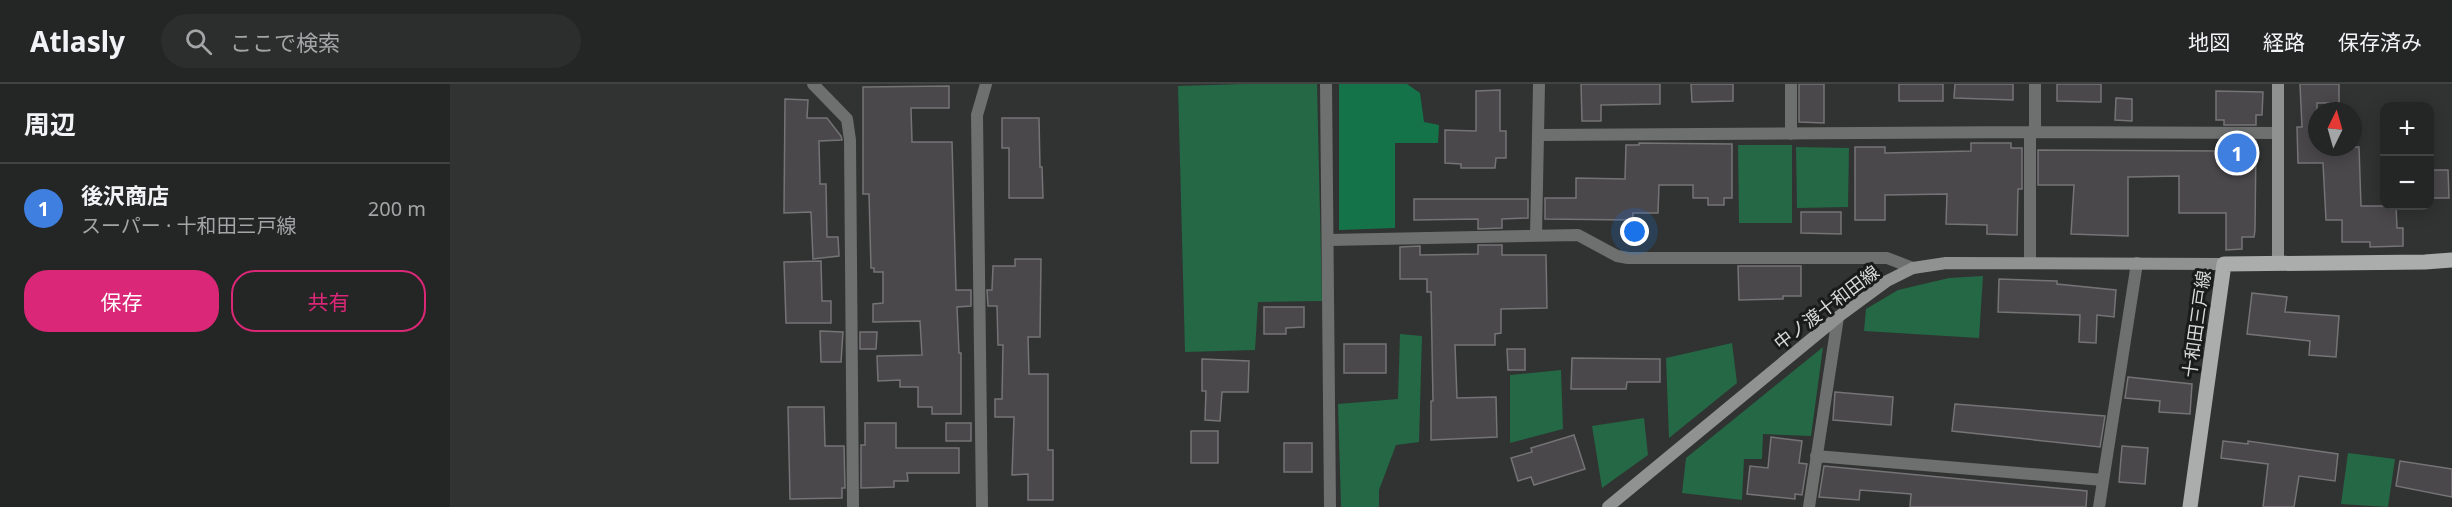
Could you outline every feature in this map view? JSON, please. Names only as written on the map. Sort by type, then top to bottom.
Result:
[{"type":"main road","points":[[2278,84],[2278,263]]},
{"type":"main road","name":"十和田三戸線","points":[[2190,507],[2224,264],[2452,260]]},
{"type":"main road","name":"中ノ渡十和田線","points":[[1608,507],[1838,317],[1887,281],[1913,268],[1946,263],[2224,264]]},
{"type":"street","points":[[813,84],[847,120],[850,140],[853,507]]},
{"type":"street","points":[[982,507],[977,115],[986,84]]},
{"type":"street","points":[[1326,84],[1330,507]]},
{"type":"street","points":[[1536,236],[1540,135],[1539,84]]},
{"type":"street","points":[[1791,84],[1791,134]]},
{"type":"street","points":[[2030,263],[2035,84]]},
{"type":"street","points":[[1540,135],[2278,133]]},
{"type":"street","points":[[1329,240],[1578,235],[1617,256],[1628,258],[1887,258],[1913,268]]},
{"type":"street","points":[[2099,507],[2137,263]]},
{"type":"street","points":[[1809,507],[1838,317]]},
{"type":"street","points":[[1816,456],[2103,480]]},
{"type":"green space","points":[[1317,84],[1322,301],[1258,302],[1255,350],[1185,352],[1178,86]]},
{"type":"green space","points":[[1339,84],[1407,84],[1420,93],[1424,122],[1439,125],[1438,143],[1395,143],[1395,228],[1339,230]]},
{"type":"green space","points":[[1738,145],[1792,145],[1792,223],[1739,223]]},
{"type":"green space","points":[[1796,147],[1849,148],[1848,207],[1797,208]]},
{"type":"green space","points":[[1983,276],[1979,338],[1864,331],[1866,309],[1898,290],[1949,278]]},
{"type":"green space","points":[[1400,334],[1422,336],[1419,442],[1396,445],[1379,490],[1379,507],[1341,507],[1338,404],[1398,399]]},
{"type":"green space","points":[[1732,343],[1737,383],[1669,438],[1666,358]]},
{"type":"green space","points":[[1823,347],[1811,436],[1763,434],[1762,459],[1744,459],[1742,500],[1682,493],[1686,458]]},
{"type":"green space","points":[[1561,370],[1563,429],[1510,443],[1510,375]]},
{"type":"green space","points":[[1644,418],[1648,455],[1602,488],[1592,426]]},
{"type":"green space","points":[[2348,453],[2395,459],[2388,507],[2341,504]]},
{"type":"building","points":[[1581,84],[1660,84],[1660,104],[1601,105],[1601,121],[1582,121]]},
{"type":"building","points":[[1691,84],[1733,84],[1733,101],[1692,102]]},
{"type":"building","points":[[1799,84],[1824,84],[1824,123],[1799,122]]},
{"type":"building","points":[[1899,84],[1943,84],[1943,101],[1899,101]]},
{"type":"building","points":[[1955,84],[2013,84],[2013,100],[1954,98]]},
{"type":"building","points":[[2057,84],[2101,84],[2101,102],[2057,101]]},
{"type":"building","points":[[2300,84],[2339,84],[2339,102],[2308,102],[2308,156],[2359,156],[2361,206],[2380,206],[2380,210],[2396,210],[2397,228],[2403,228],[2403,246],[2370,247],[2370,242],[2342,242],[2342,220],[2326,220],[2323,163],[2298,163],[2297,127],[2302,127]]},
{"type":"building","points":[[949,86],[949,108],[911,108],[912,142],[952,142],[956,290],[971,290],[971,306],[957,307],[959,353],[961,353],[961,414],[932,414],[932,407],[918,407],[918,387],[900,387],[900,380],[878,381],[877,356],[922,355],[920,321],[873,322],[873,304],[883,303],[883,272],[874,272],[874,268],[871,268],[869,194],[863,194],[863,87]]},
{"type":"building","points":[[1500,90],[1500,131],[1506,131],[1506,158],[1496,158],[1495,168],[1461,168],[1461,164],[1445,163],[1445,130],[1476,131],[1476,91]]},
{"type":"building","points":[[2216,91],[2263,92],[2262,115],[2256,115],[2256,125],[2224,125],[2224,120],[2216,120]]},
{"type":"building","points":[[2116,98],[2132,99],[2132,121],[2115,120]]},
{"type":"building","points":[[785,99],[808,100],[807,118],[827,118],[841,136],[842,140],[819,141],[820,184],[826,184],[827,237],[838,237],[839,256],[813,259],[811,212],[784,213]]},
{"type":"building","points":[[1002,118],[1039,118],[1043,198],[1009,198],[1009,148],[1002,148]]},
{"type":"building","points":[[2224,141],[2256,141],[2255,230],[2254,237],[2242,237],[2242,249],[2226,250],[2226,213],[2179,213],[2179,176],[2128,177],[2128,236],[2071,234],[2074,185],[2038,185],[2038,150],[2224,151]]},
{"type":"building","points":[[1639,143],[1732,144],[1732,198],[1724,198],[1724,205],[1708,205],[1708,198],[1693,198],[1693,185],[1659,185],[1658,213],[1633,213],[1633,220],[1545,219],[1545,198],[1576,198],[1576,178],[1625,179],[1626,145],[1639,145]]},
{"type":"building","points":[[1971,143],[2011,143],[2011,148],[2022,148],[2022,189],[2018,189],[2017,235],[1987,234],[1987,225],[1946,224],[1947,194],[1885,195],[1885,220],[1855,220],[1855,147],[1885,147],[1885,153],[1971,151]]},
{"type":"building","points":[[2434,170],[2448,170],[2449,198],[2434,198]]},
{"type":"building","points":[[1414,199],[1528,199],[1528,218],[1502,219],[1502,228],[1478,229],[1478,219],[1414,220]]},
{"type":"building","points":[[1801,212],[1841,212],[1841,234],[1801,233]]},
{"type":"building","points":[[1478,245],[1502,245],[1502,255],[1546,255],[1547,308],[1501,309],[1501,333],[1495,334],[1495,345],[1455,345],[1457,398],[1496,397],[1497,437],[1431,440],[1431,401],[1433,401],[1431,292],[1427,292],[1427,279],[1400,279],[1400,247],[1420,246],[1420,255],[1478,254]]},
{"type":"building","points":[[1015,259],[1041,259],[1040,337],[1028,337],[1029,374],[1048,374],[1048,450],[1053,450],[1053,500],[1028,500],[1028,474],[1012,475],[1014,417],[995,417],[995,399],[1002,399],[1003,345],[998,345],[997,306],[988,306],[987,290],[992,290],[993,266],[1015,266]]},
{"type":"building","points":[[821,261],[822,301],[831,301],[831,323],[786,323],[784,262]]},
{"type":"building","points":[[1738,266],[1801,266],[1801,296],[1783,296],[1783,299],[1739,300]]},
{"type":"building","points":[[1999,279],[2057,281],[2057,284],[2116,290],[2114,317],[2097,315],[2096,343],[2079,342],[2080,315],[1998,312]]},
{"type":"building","points":[[2252,293],[2287,297],[2285,312],[2339,316],[2336,357],[2309,355],[2310,341],[2247,334]]},
{"type":"building","points":[[1264,307],[1304,307],[1304,327],[1286,328],[1286,334],[1264,334]]},
{"type":"building","points":[[820,331],[843,332],[841,362],[821,362]]},
{"type":"building","points":[[860,332],[877,332],[876,349],[860,349]]},
{"type":"building","points":[[1344,344],[1386,344],[1386,373],[1344,373]]},
{"type":"building","points":[[1507,349],[1525,349],[1525,370],[1508,370]]},
{"type":"building","points":[[1572,358],[1660,359],[1660,382],[1627,382],[1626,389],[1571,389]]},
{"type":"building","points":[[1202,359],[1249,361],[1248,392],[1222,392],[1220,421],[1205,420],[1206,391],[1202,391]]},
{"type":"building","points":[[2128,377],[2192,384],[2190,414],[2159,412],[2160,401],[2125,398]]},
{"type":"building","points":[[1835,392],[1893,397],[1891,425],[1833,420]]},
{"type":"building","points":[[1955,404],[2105,416],[2100,447],[1952,431]]},
{"type":"building","points":[[788,407],[824,407],[825,446],[844,446],[845,488],[842,488],[842,498],[790,499]]},
{"type":"building","points":[[865,423],[896,423],[896,448],[959,448],[959,473],[907,473],[908,481],[894,481],[894,487],[861,488],[861,445],[865,445]]},
{"type":"building","points":[[946,423],[971,423],[971,441],[946,441]]},
{"type":"building","points":[[1191,431],[1218,431],[1218,463],[1191,463]]},
{"type":"building","points":[[1574,435],[1585,469],[1534,485],[1531,477],[1518,481],[1511,458],[1532,452],[1531,448]]},
{"type":"building","points":[[1771,437],[1802,441],[1799,463],[1807,464],[1802,495],[1795,494],[1795,499],[1747,494],[1750,466],[1768,468]]},
{"type":"building","points":[[2223,441],[2248,444],[2248,441],[2338,454],[2335,481],[2299,476],[2294,507],[2263,507],[2268,464],[2221,458]]},
{"type":"building","points":[[1284,443],[1312,443],[1312,472],[1284,472]]},
{"type":"building","points":[[2122,446],[2148,448],[2145,484],[2119,482]]},
{"type":"building","points":[[2400,461],[2452,469],[2452,497],[2396,486]]},
{"type":"building","points":[[1824,466],[2087,491],[2086,507],[1910,507],[1911,494],[1860,490],[1859,500],[1819,497]]},
{"type":"place","name":"後沢商店","points":[[2237,153]]}]
